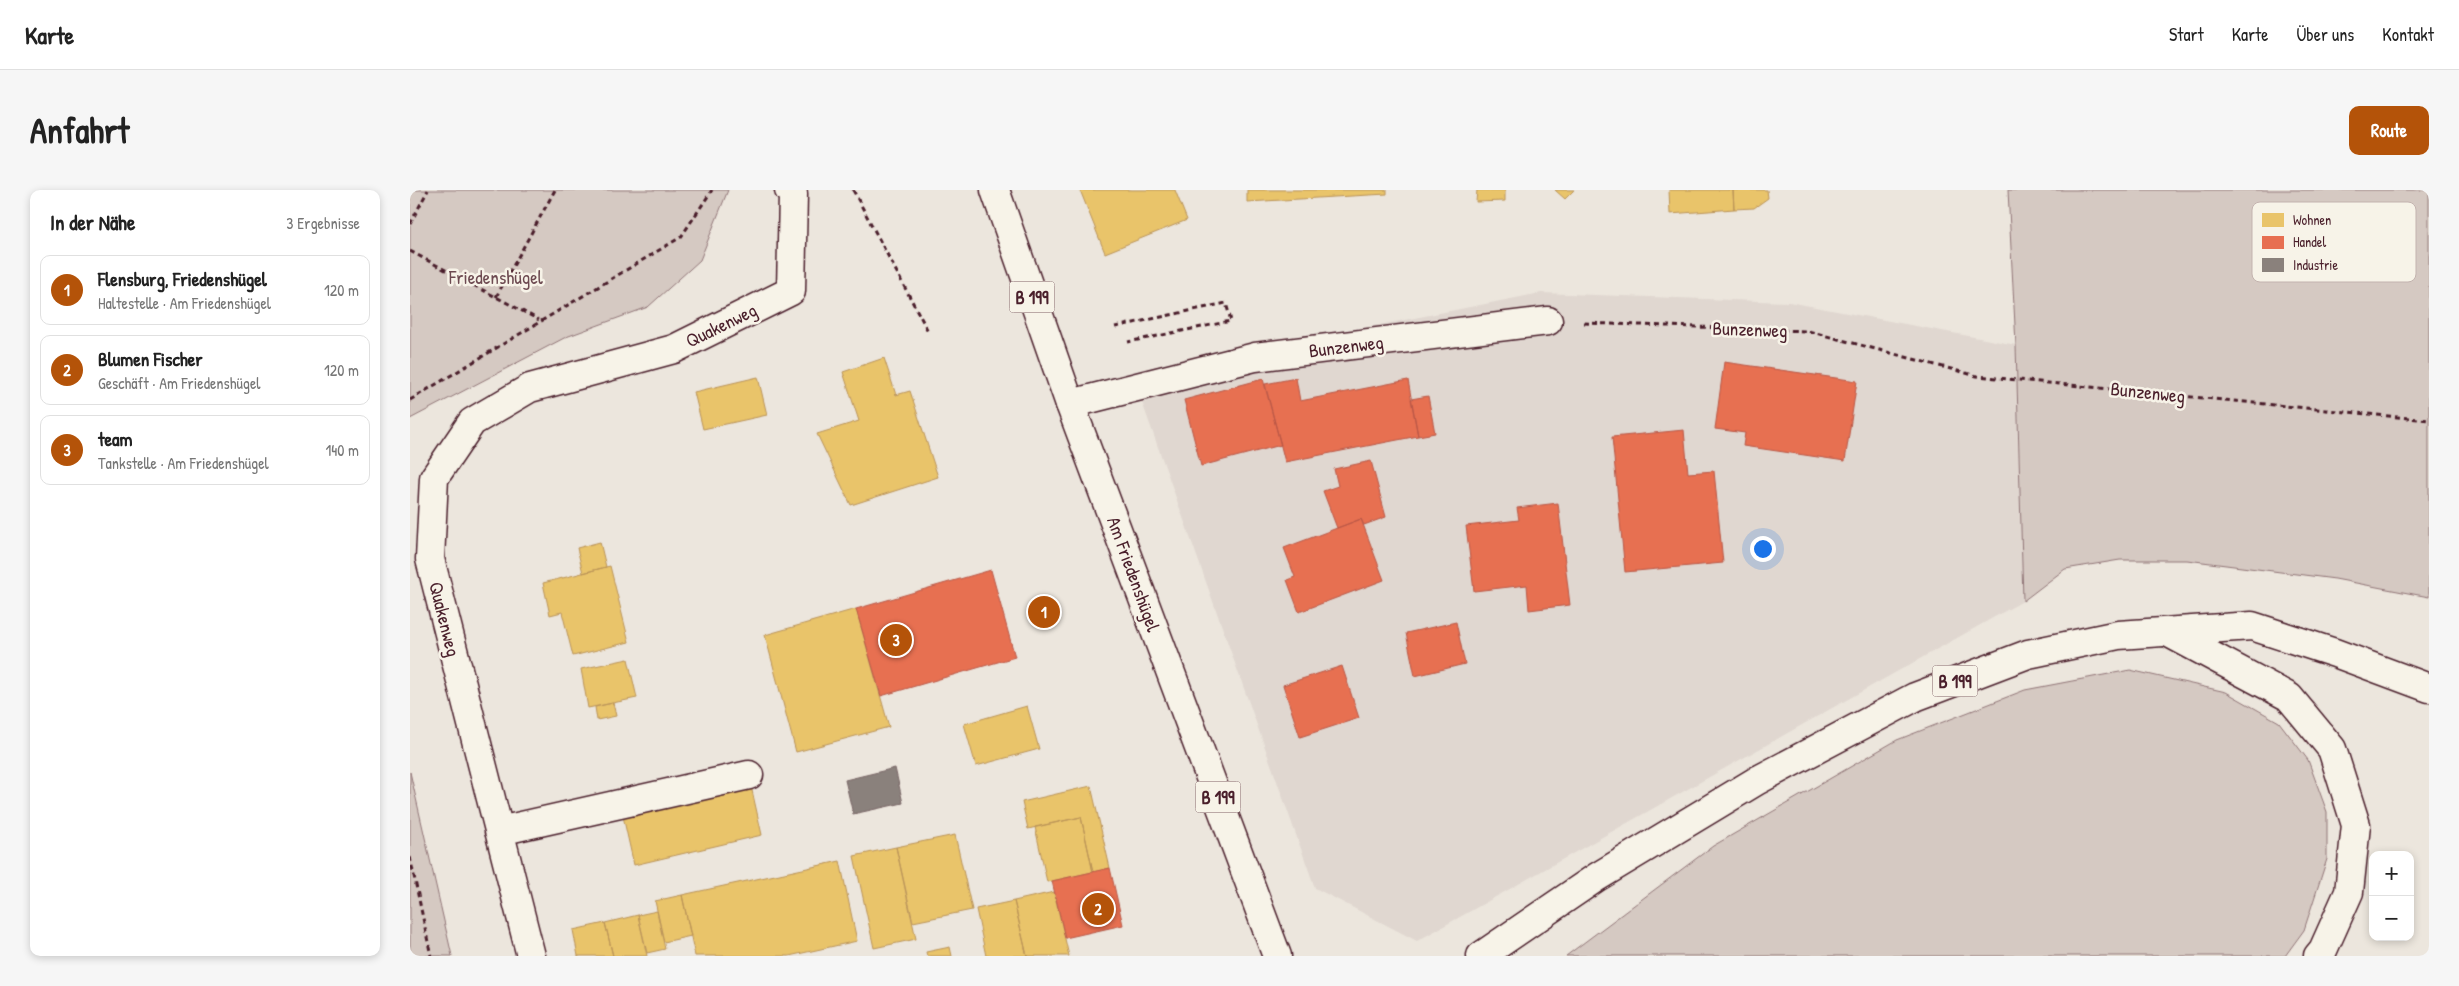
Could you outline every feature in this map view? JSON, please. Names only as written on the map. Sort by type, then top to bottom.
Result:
[{"type":"main road","name":"Quakenweg","points":[[531,956],[430,559],[434,478],[472,422],[530,388],[674,348],[791,291],[793,194],[789,190]]},
{"type":"main road","name":"Am Friedenshügel","points":[[995,190],[1070,404],[1277,956]]},
{"type":"main road","name":"Bunzenweg","points":[[1070,404],[1255,357],[1548,321]]},
{"type":"main road","points":[[2168,633],[2252,626],[2335,653],[2429,688]]},
{"type":"main road","points":[[2168,633],[2289,697],[2332,749],[2356,825],[2349,892],[2323,950],[2318,956]]},
{"type":"main road","name":"B 199","points":[[1482,956],[1598,878],[1758,780],[1915,696],[2028,654],[2118,635],[2168,633]]},
{"type":"main road","points":[[499,831],[750,775]]},
{"type":"path","points":[[410,224],[428,190]]},
{"type":"path","points":[[496,297],[555,190]]},
{"type":"path","points":[[410,400],[540,320],[681,237],[712,190]]},
{"type":"path","points":[[853,190],[929,333]]},
{"type":"path","points":[[410,251],[540,320]]},
{"type":"path","points":[[1115,326],[1226,303],[1231,321],[1128,342]]},
{"type":"path","name":"Bunzenweg","points":[[1548,321],[1808,331],[1977,376],[2429,420]]},
{"type":"path","points":[[410,857],[430,956]]},
{"type":"shaded area","points":[[1541,293],[1789,302],[2016,345],[2023,601],[1417,941],[1315,888],[1132,374]]},
{"type":"green space","name":"Friedenshügel","points":[[410,190],[728,190],[700,260],[648,307],[566,337],[410,419]]},
{"type":"green space","points":[[2008,190],[2429,190],[2429,597],[2335,579],[2187,560],[2120,560],[2065,569],[2023,601],[2016,345]]},
{"type":"green space","points":[[2130,670],[2226,692],[2279,722],[2308,760],[2327,812],[2327,859],[2304,930],[2285,956],[1566,956],[1713,846],[1897,740],[2025,690]]},
{"type":"green space","points":[[410,772],[452,956],[410,956]]},
{"type":"building: Wohnen","points":[[1080,190],[1175,190],[1187,220],[1105,253]]},
{"type":"building: Wohnen","points":[[1247,190],[1387,190],[1387,194],[1247,202]]},
{"type":"building: Wohnen","points":[[1477,190],[1505,190],[1505,201],[1476,202]]},
{"type":"building: Wohnen","points":[[1555,190],[1574,190],[1565,199]]},
{"type":"building: Wohnen","points":[[1669,190],[1733,190],[1734,209],[1670,214]]},
{"type":"building: Wohnen","points":[[1733,190],[1767,190],[1768,198],[1754,208],[1734,209]]},
{"type":"building: Wohnen","points":[[884,358],[896,395],[910,391],[938,477],[851,505],[817,434],[859,421],[843,372]]},
{"type":"building: Wohnen","points":[[758,377],[767,415],[703,429],[694,392]]},
{"type":"building: Wohnen","points":[[600,542],[606,567],[583,573],[577,548]]},
{"type":"building: Wohnen","points":[[610,566],[629,642],[573,656],[562,612],[550,615],[543,583]]},
{"type":"building: Wohnen","points":[[856,609],[889,727],[796,752],[765,635]]},
{"type":"building: Wohnen","points":[[628,659],[637,698],[588,708],[581,669]]},
{"type":"building: Wohnen","points":[[613,703],[616,716],[597,720],[595,707]]},
{"type":"building: Wohnen","points":[[1027,706],[1039,749],[976,766],[964,724]]},
{"type":"building: Wohnen","points":[[751,786],[762,835],[634,865],[623,816]]},
{"type":"building: Wohnen","points":[[1091,786],[1110,868],[1093,872],[1081,817],[1028,829],[1022,802]]},
{"type":"building: Wohnen","points":[[1081,817],[1093,872],[1047,882],[1035,827]]},
{"type":"building: Wohnen","points":[[955,835],[972,910],[913,922],[896,847]]},
{"type":"building: Wohnen","points":[[896,847],[916,939],[874,948],[854,856]]},
{"type":"building: Wohnen","points":[[840,861],[857,941],[789,956],[695,956],[682,895]]},
{"type":"building: Wohnen","points":[[1054,892],[1069,956],[1027,956],[1014,901]]},
{"type":"building: Wohnen","points":[[682,895],[691,936],[664,942],[655,901]]},
{"type":"building: Wohnen","points":[[1014,901],[1027,956],[986,956],[976,909]]},
{"type":"building: Wohnen","points":[[657,911],[665,949],[647,953],[638,915]]},
{"type":"building: Wohnen","points":[[638,915],[647,956],[613,956],[605,923]]},
{"type":"building: Wohnen","points":[[605,923],[613,956],[578,956],[573,930]]},
{"type":"building: Wohnen","points":[[950,947],[952,956],[927,956],[926,952]]},
{"type":"building: Handel","points":[[1724,362],[1857,381],[1845,461],[1743,446],[1745,433],[1715,429]]},
{"type":"building: Handel","points":[[1296,378],[1300,401],[1408,380],[1418,436],[1285,462],[1265,384]]},
{"type":"building: Handel","points":[[1263,379],[1281,445],[1201,466],[1184,400]]},
{"type":"building: Handel","points":[[1428,396],[1435,433],[1418,436],[1411,399]]},
{"type":"building: Handel","points":[[1684,430],[1688,473],[1714,471],[1723,563],[1625,572],[1612,437]]},
{"type":"building: Handel","points":[[1371,461],[1386,517],[1364,525],[1361,519],[1337,528],[1323,491],[1338,486],[1334,469]]},
{"type":"building: Handel","points":[[1558,503],[1570,605],[1529,610],[1527,585],[1474,591],[1466,526],[1519,520],[1517,508]]},
{"type":"building: Handel","points":[[1361,519],[1384,580],[1299,612],[1287,580],[1295,577],[1284,548]]},
{"type":"building: Handel","points":[[991,570],[1015,657],[881,696],[856,609]]},
{"type":"building: Handel","points":[[1456,622],[1465,664],[1415,676],[1406,633]]},
{"type":"building: Handel","points":[[1342,666],[1359,718],[1300,737],[1283,685]]},
{"type":"building: Handel","points":[[1110,868],[1123,925],[1065,938],[1052,881]]},
{"type":"building: Industrie","points":[[895,768],[903,803],[853,814],[845,780]]},
{"type":"place","name":"Flensburg, Friedenshügel","points":[[1044,612]]},
{"type":"place","name":"team","points":[[896,640]]},
{"type":"place","name":"Blumen Fischer","points":[[1098,909]]}]
